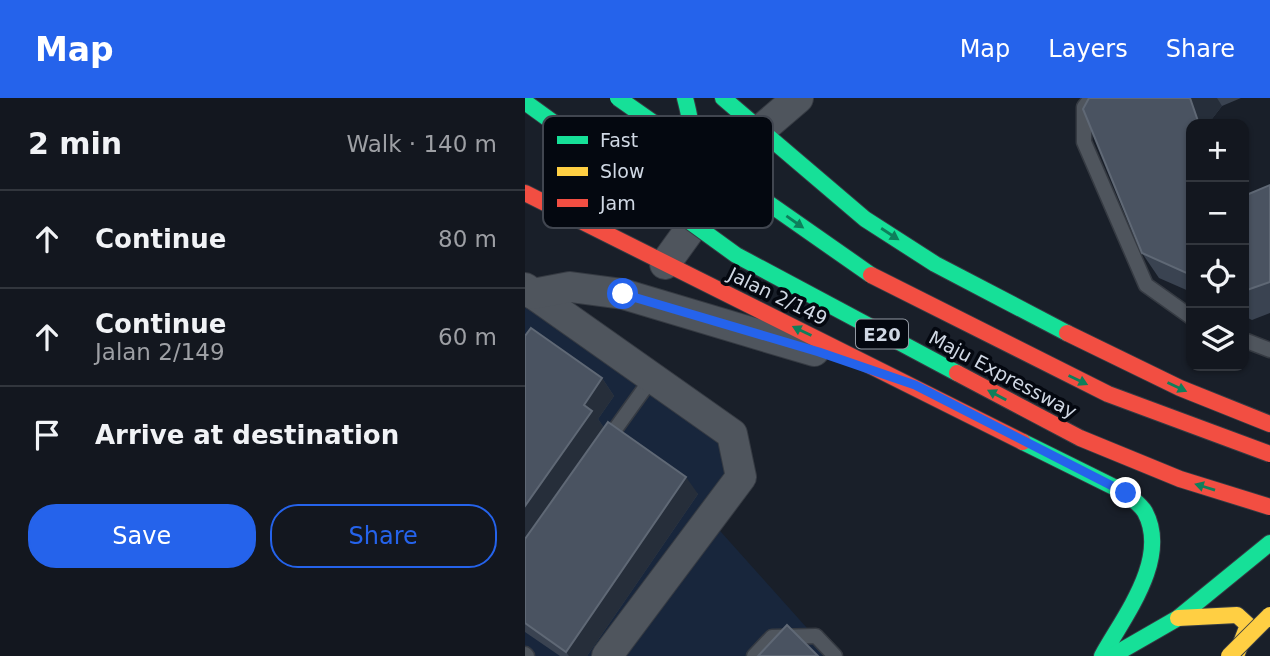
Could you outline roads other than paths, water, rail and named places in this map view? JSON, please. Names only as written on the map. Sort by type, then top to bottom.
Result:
[{"type":"main road","name":"Maju Expressway","points":[[618,98],[644,116]]},
{"type":"main road","points":[[685,98],[690,116]]},
{"type":"main road","points":[[723,98],[747,116]]},
{"type":"main road","name":"Maju Expressway","points":[[525,103],[543,116]]},
{"type":"main road","points":[[773,137],[843,203],[953,274],[1135,368],[1209,402],[1270,424]]},
{"type":"main road","name":"Maju Expressway","points":[[773,207],[872,276],[1108,394],[1270,454]]},
{"type":"main road","name":"Jalan 2/149","points":[[594,228],[915,385],[1126,493],[1142,504],[1151,521],[1153,544],[1149,570],[1102,656]]},
{"type":"main road","name":"Maju Expressway","points":[[697,228],[736,256],[1080,438],[1180,479],[1270,507]]},
{"type":"main road","points":[[1112,656],[1178,618],[1270,543]]},
{"type":"main road","points":[[1178,618],[1237,615],[1248,625],[1236,656]]},
{"type":"main road","points":[[1229,656],[1270,615]]},
{"type":"street","points":[[773,120],[799,98]]},
{"type":"street","points":[[665,264],[691,228]]},
{"type":"street","points":[[528,295],[570,287],[623,294],[819,352],[915,385]]},
{"type":"street","points":[[528,295],[732,434],[741,477],[607,656]]},
{"type":"lane","points":[[1085,101],[1084,142],[1146,285],[1186,313]]},
{"type":"lane","points":[[1249,342],[1270,350]]},
{"type":"lane","points":[[596,456],[652,378]]},
{"type":"lane","points":[[754,656],[772,637],[817,636],[835,656]]}]
